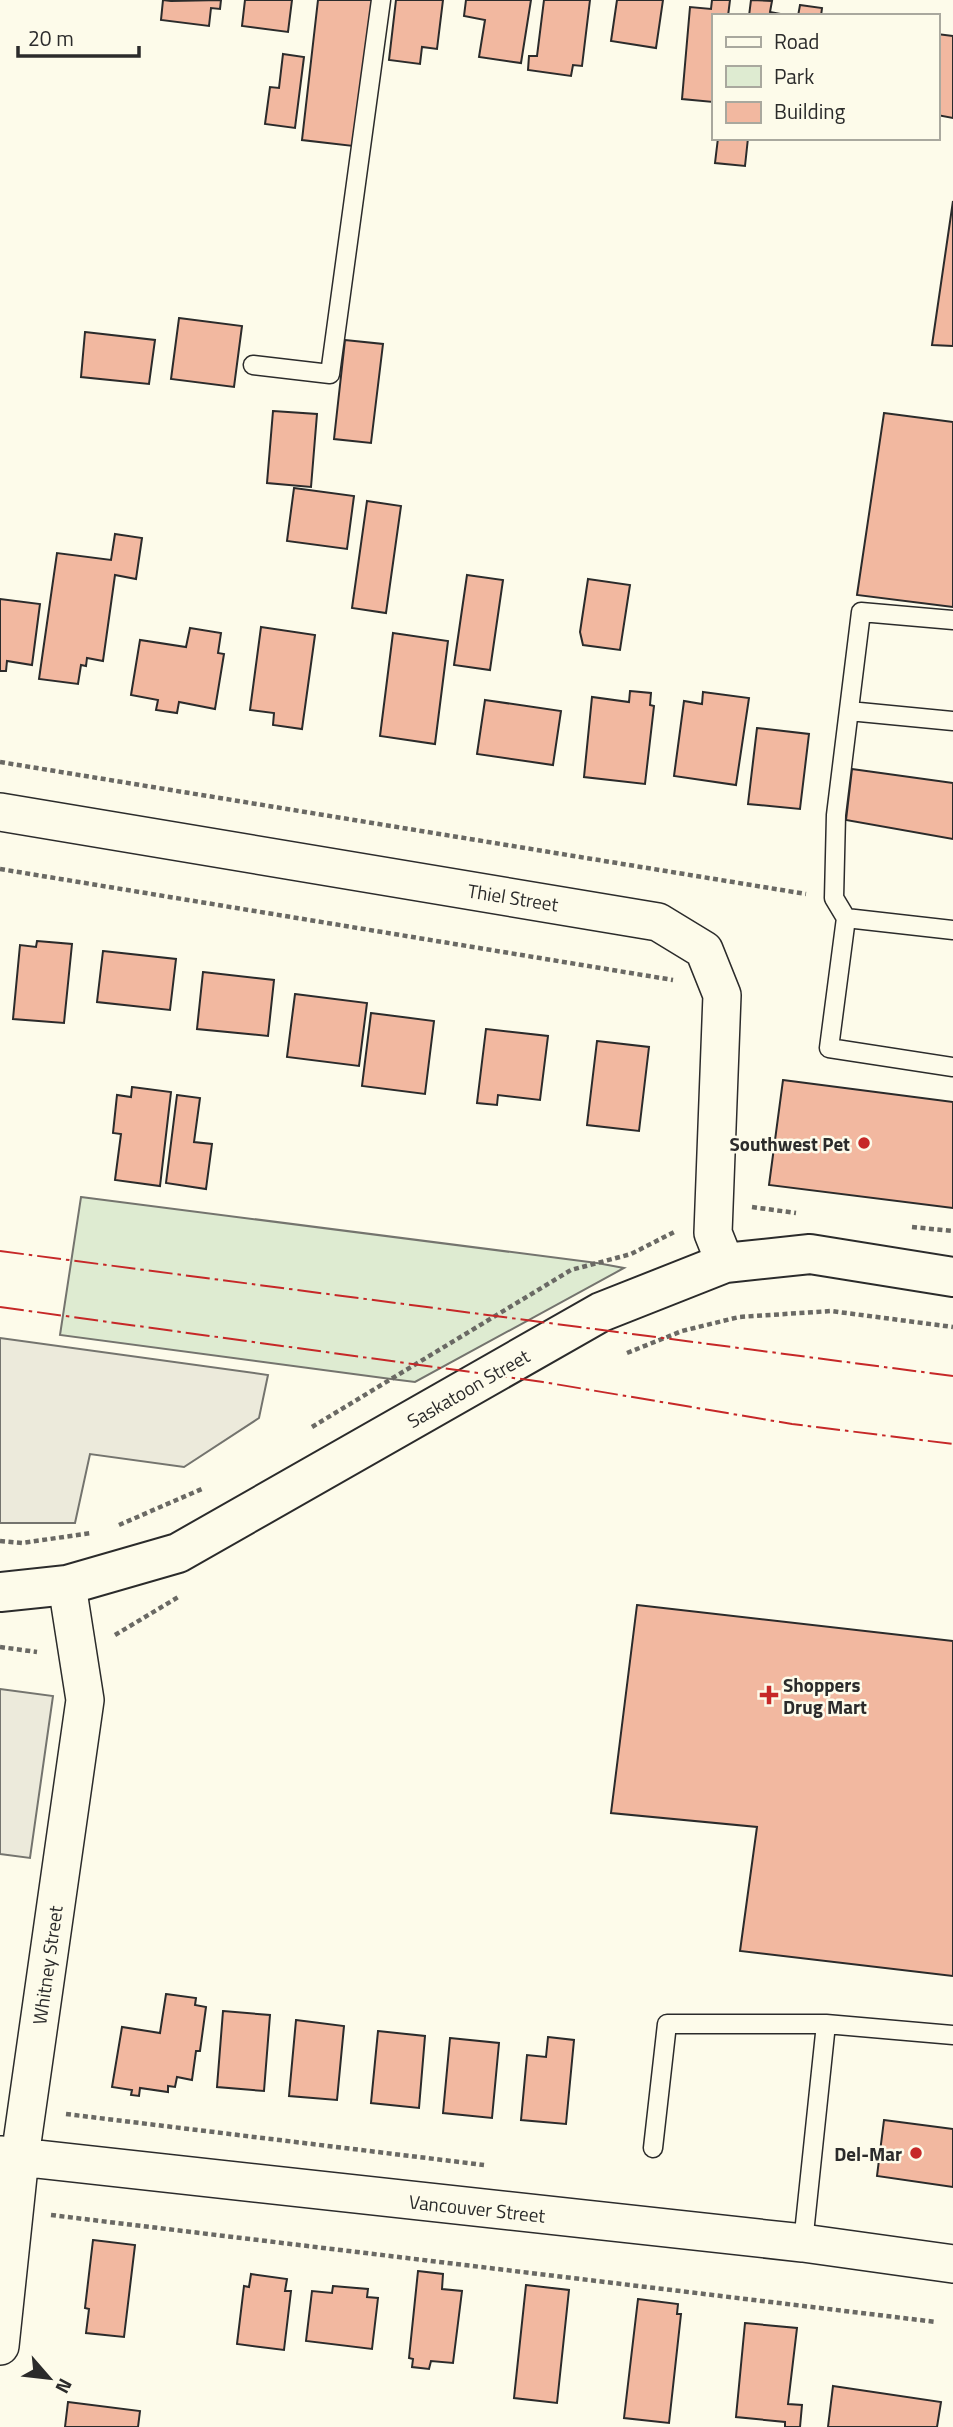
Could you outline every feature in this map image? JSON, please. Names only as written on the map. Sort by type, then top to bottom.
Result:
[{"type":"street","name":"Thiel Street","points":[[0,812],[658,922],[704,950],[722,995],[713,1233],[725,1262]]},
{"type":"street","name":"Saskatoon Street","points":[[0,1592],[67,1585],[178,1553],[601,1312],[725,1262],[810,1254],[953,1277]]},
{"type":"street","name":"Whitney Street","points":[[0,2346],[10,2156],[85,1700],[67,1585]]},
{"type":"street","name":"Vancouver Street","points":[[10,2156],[803,2244],[953,2264]]},
{"type":"lane","points":[[253,365],[330,374],[381,0]]},
{"type":"lane","points":[[953,620],[861,612],[836,816],[834,898],[846,918],[829,1048],[953,1067]]},
{"type":"lane","points":[[849,711],[953,721]]},
{"type":"lane","points":[[846,918],[953,930]]},
{"type":"lane","points":[[653,2148],[667,2024],[826,2024],[953,2035]]},
{"type":"lane","points":[[803,2244],[826,2024]]},
{"type":"path","points":[[0,762],[834,898]]},
{"type":"path","points":[[0,869],[678,981]]},
{"type":"path","points":[[308,1429],[571,1270],[631,1254],[686,1226]]},
{"type":"path","points":[[627,1353],[682,1331],[740,1317],[831,1311],[953,1327]]},
{"type":"path","points":[[116,1526],[213,1485]]},
{"type":"path","points":[[0,1541],[22,1544],[104,1531]]},
{"type":"path","points":[[0,1647],[46,1653]]},
{"type":"path","points":[[61,2113],[490,2166]]},
{"type":"path","points":[[44,2214],[936,2322]]},
{"type":"green space","points":[[81,1197],[624,1268],[415,1382],[391,1379],[60,1335]]},
{"type":"shaded area","points":[[0,1338],[268,1375],[259,1418],[184,1467],[90,1454],[75,1523],[0,1523]]},
{"type":"shaded area","points":[[0,1689],[53,1696],[30,1858],[0,1854]]},
{"type":"building","points":[[163,0],[221,0],[220,9],[211,8],[209,26],[161,20]]},
{"type":"building","points":[[245,0],[292,0],[288,32],[242,26]]},
{"type":"building","points":[[318,0],[375,0],[353,146],[302,140]]},
{"type":"building","points":[[396,0],[443,0],[437,49],[422,47],[420,64],[389,60]]},
{"type":"building","points":[[466,0],[531,0],[521,63],[479,57],[485,20],[464,16]]},
{"type":"building","points":[[544,0],[590,0],[582,66],[573,65],[571,76],[528,70],[529,56],[537,56]]},
{"type":"building","points":[[617,0],[663,0],[656,48],[611,41]]},
{"type":"building","points":[[712,0],[730,0],[728,14],[712,14],[712,102],[682,99],[690,7],[711,9]]},
{"type":"building","points":[[751,0],[772,1],[770,12],[780,14],[749,14]]},
{"type":"building","points":[[800,5],[822,8],[821,14],[798,14]]},
{"type":"building","points":[[939,34],[953,36],[953,118],[939,115]]},
{"type":"building","points":[[283,54],[304,57],[295,128],[265,124],[270,87],[279,88]]},
{"type":"building","points":[[718,140],[748,140],[745,166],[715,163]]},
{"type":"building","points":[[953,201],[953,346],[932,345]]},
{"type":"building","points":[[179,318],[242,326],[234,387],[171,379]]},
{"type":"building","points":[[85,332],[155,340],[149,384],[81,377]]},
{"type":"building","points":[[345,340],[383,344],[371,443],[334,439]]},
{"type":"building","points":[[273,411],[317,414],[311,487],[267,483]]},
{"type":"building","points":[[884,413],[953,422],[953,607],[857,595]]},
{"type":"building","points":[[294,488],[354,496],[347,549],[287,541]]},
{"type":"building","points":[[367,501],[401,506],[386,613],[352,608]]},
{"type":"building","points":[[115,534],[142,538],[136,579],[115,575],[103,661],[87,658],[86,666],[81,665],[78,684],[39,679],[57,553],[111,560]]},
{"type":"building","points":[[467,575],[503,580],[490,670],[454,665]]},
{"type":"building","points":[[588,579],[630,585],[620,650],[583,645],[580,632]]},
{"type":"building","points":[[0,599],[40,604],[32,665],[7,661],[6,671],[0,671]]},
{"type":"building","points":[[261,627],[315,635],[302,729],[273,725],[274,713],[250,710]]},
{"type":"building","points":[[190,628],[221,633],[218,653],[224,654],[215,709],[179,702],[177,713],[156,710],[158,700],[131,695],[140,640],[186,647]]},
{"type":"building","points":[[393,633],[448,641],[435,744],[380,736]]},
{"type":"building","points":[[630,691],[651,693],[650,705],[654,706],[645,784],[584,777],[592,697],[629,702]]},
{"type":"building","points":[[703,692],[749,698],[736,785],[674,776],[684,701],[702,704]]},
{"type":"building","points":[[485,700],[561,711],[553,765],[477,754]]},
{"type":"building","points":[[757,728],[809,734],[800,809],[748,804]]},
{"type":"building","points":[[852,769],[953,783],[953,839],[846,820]]},
{"type":"building","points":[[37,941],[72,944],[64,1023],[13,1019],[20,945],[36,947]]},
{"type":"building","points":[[103,951],[176,959],[170,1010],[97,1002]]},
{"type":"building","points":[[203,972],[274,980],[268,1036],[197,1029]]},
{"type":"building","points":[[295,994],[367,1003],[359,1066],[287,1057]]},
{"type":"building","points":[[371,1013],[434,1021],[425,1094],[362,1086]]},
{"type":"building","points":[[486,1029],[548,1036],[540,1100],[498,1095],[497,1105],[477,1103]]},
{"type":"building","points":[[597,1041],[649,1047],[639,1131],[587,1125]]},
{"type":"building","name":"Southwest Pet","points":[[783,1080],[953,1102],[953,1208],[769,1185]]},
{"type":"building","points":[[132,1087],[171,1092],[160,1186],[115,1180],[121,1134],[113,1133],[117,1095],[131,1097]]},
{"type":"building","points":[[177,1095],[200,1098],[194,1142],[212,1144],[206,1189],[166,1183]]},
{"type":"building","points":[[637,1605],[953,1641],[953,1976],[740,1951],[757,1827],[611,1813]]},
{"type":"building","points":[[166,1994],[196,1998],[195,2005],[206,2007],[200,2051],[196,2051],[192,2080],[177,2077],[175,2087],[168,2086],[168,2092],[140,2088],[139,2096],[131,2095],[132,2090],[112,2087],[122,2027],[160,2033]]},
{"type":"building","points":[[223,2011],[270,2015],[264,2091],[217,2087]]},
{"type":"building","points":[[296,2020],[344,2026],[337,2100],[289,2096]]},
{"type":"building","points":[[378,2031],[425,2036],[419,2108],[371,2103]]},
{"type":"building","points":[[548,2037],[574,2040],[566,2124],[521,2120],[527,2055],[546,2057]]},
{"type":"building","points":[[450,2038],[499,2043],[492,2118],[443,2113]]},
{"type":"building","name":"Del-Mar","points":[[884,2120],[953,2129],[953,2187],[877,2176]]},
{"type":"building","points":[[93,2240],[135,2245],[124,2337],[86,2333],[89,2309],[85,2308]]},
{"type":"building","points":[[418,2271],[443,2274],[442,2289],[462,2291],[453,2363],[431,2361],[429,2369],[412,2367],[413,2359],[409,2358]]},
{"type":"building","points":[[251,2274],[287,2279],[285,2291],[291,2291],[284,2350],[237,2344],[244,2286],[249,2287]]},
{"type":"building","points":[[526,2285],[569,2290],[557,2403],[514,2398]]},
{"type":"building","points":[[333,2286],[368,2289],[367,2297],[378,2298],[372,2349],[306,2341],[312,2291],[332,2293]]},
{"type":"building","points":[[638,2299],[678,2304],[677,2314],[681,2314],[669,2423],[624,2418]]},
{"type":"building","points":[[745,2323],[797,2328],[788,2404],[802,2405],[800,2427],[785,2427],[785,2422],[736,2417]]},
{"type":"building","points":[[833,2386],[941,2402],[937,2427],[828,2427]]},
{"type":"building","points":[[68,2402],[140,2411],[138,2427],[65,2427]]},
{"type":"power","points":[[0,1251],[953,1376]]},
{"type":"power","points":[[0,1307],[543,1382],[792,1424],[953,1444]]},
{"type":"place","name":"Southwest Pet","points":[[864,1143]]},
{"type":"place","name":"Shoppers Drug Mart","points":[[769,1695]]},
{"type":"place","name":"Del-Mar","points":[[916,2153]]}]
